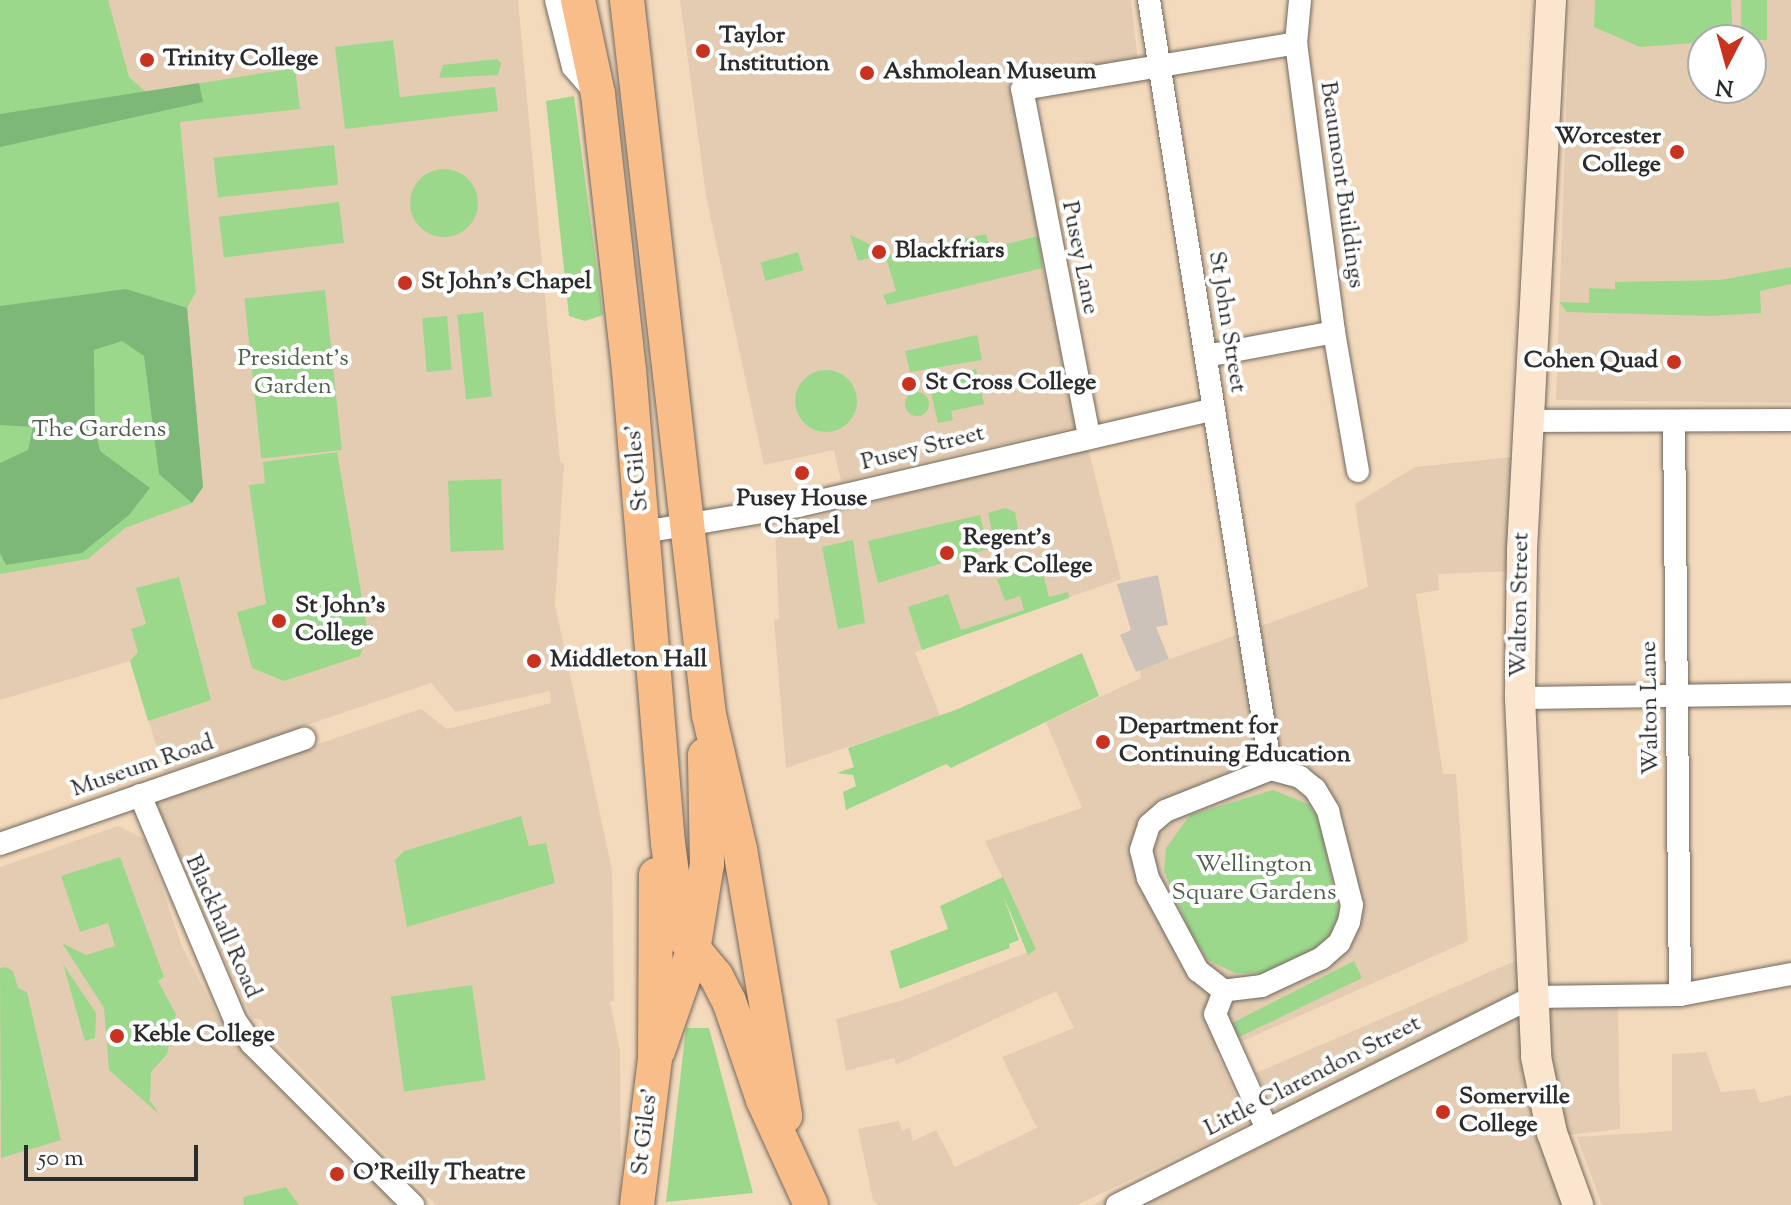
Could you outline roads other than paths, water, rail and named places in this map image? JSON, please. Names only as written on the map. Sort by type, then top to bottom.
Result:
[{"type":"main road","name":"St Giles'","points":[[578,0],[598,94],[643,532],[668,843],[680,933],[716,976],[738,1025],[763,1100],[789,1148],[811,1205]]},
{"type":"main road","name":"St Giles'","points":[[627,0],[709,715],[740,849],[789,1148]]},
{"type":"main road","name":"St Giles'","points":[[655,1058],[676,1008],[693,951],[707,864],[703,780],[709,715]]},
{"type":"main road","name":"St Giles'","points":[[637,1205],[655,1058],[656,874],[668,843]]},
{"type":"main road","points":[[676,1008],[715,1000],[738,1025]]},
{"type":"street","points":[[556,0],[573,67],[598,94]]},
{"type":"street","name":"St John Street","points":[[1149,0],[1271,769]]},
{"type":"street","name":"Beaumont Buildings","points":[[1300,0],[1296,43],[1334,332],[1358,471]]},
{"type":"street","name":"Walton Street","points":[[1551,0],[1528,421],[1520,698],[1536,1057],[1552,1133],[1578,1205]]},
{"type":"street","points":[[1158,65],[1296,43]]},
{"type":"street","name":"Pusey Lane","points":[[1089,436],[1022,89],[1158,65]]},
{"type":"street","points":[[1206,356],[1334,332]]},
{"type":"street","name":"Pusey Street","points":[[643,532],[755,514],[1214,409]]},
{"type":"street","points":[[1528,421],[1791,420]]},
{"type":"street","name":"Walton Lane","points":[[1674,421],[1680,995]]},
{"type":"street","points":[[1520,698],[1791,694]]},
{"type":"street","name":"Museum Road","points":[[0,844],[304,739]]},
{"type":"street","points":[[1271,769],[1308,783],[1328,811],[1352,905],[1349,922],[1339,943],[1322,958],[1262,986],[1224,991],[1198,971],[1148,878],[1141,850],[1149,825],[1165,811],[1271,769]]},
{"type":"street","name":"Blackhall Road","points":[[140,795],[173,884],[235,1020],[252,1044],[413,1205]]},
{"type":"street","points":[[1532,997],[1680,995],[1791,974]]},
{"type":"street","points":[[1224,991],[1215,1014],[1267,1129]]},
{"type":"street","name":"Little Clarendon Street","points":[[1117,1205],[1532,997]]},
{"type":"place","name":"Taylor Institution","points":[[703,51]]},
{"type":"place","name":"Trinity College","points":[[147,60]]},
{"type":"place","name":"Ashmolean Museum","points":[[867,73]]},
{"type":"place","name":"Worcester College","points":[[1677,152]]},
{"type":"place","name":"Blackfriars","points":[[879,252]]},
{"type":"place","name":"St John's Chapel","points":[[405,283]]},
{"type":"place","name":"Cohen Quad","points":[[1674,362]]},
{"type":"place","name":"St Cross College","points":[[909,384]]},
{"type":"place","name":"Pusey House Chapel","points":[[802,473]]},
{"type":"place","name":"Regent's Park College","points":[[947,553]]},
{"type":"place","name":"St John's College","points":[[279,621]]},
{"type":"place","name":"Middleton Hall","points":[[534,661]]},
{"type":"place","name":"Department for Continuing Education","points":[[1103,742]]},
{"type":"place","name":"Keble College","points":[[117,1036]]},
{"type":"place","name":"Somerville College","points":[[1443,1112]]},
{"type":"place","name":"O'Reilly Theatre","points":[[337,1174]]},
{"type":"park label","name":"President's Garden","points":[[293,374]]},
{"type":"park label","name":"The Gardens","points":[[99,431]]},
{"type":"park label","name":"Wellington Square Gardens","points":[[1254,880]]}]
